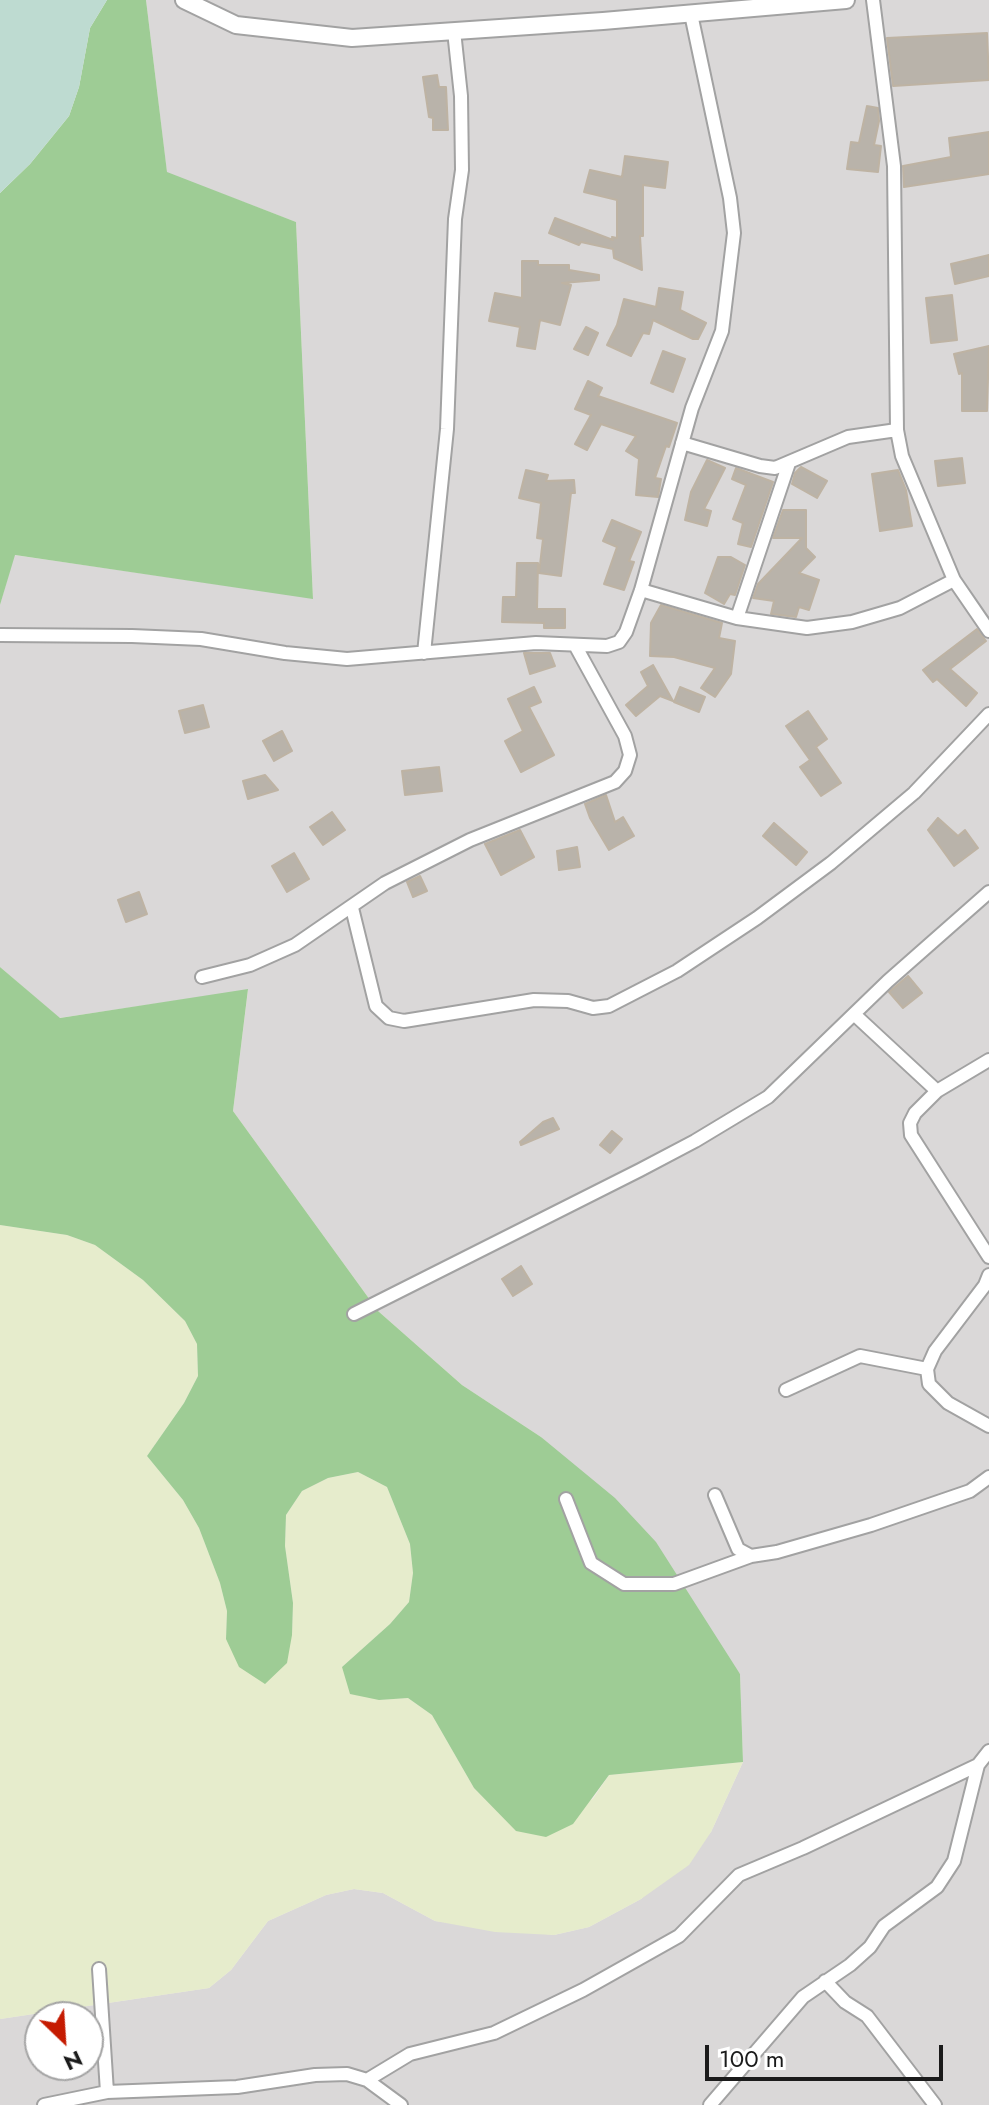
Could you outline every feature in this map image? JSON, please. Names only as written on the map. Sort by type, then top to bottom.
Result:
[{"type":"street","points":[[184,0],[236,25],[352,38],[846,0]]},
{"type":"street","points":[[873,0],[894,166],[897,430],[902,456],[954,580],[989,631]]},
{"type":"street","points":[[0,635],[201,639],[285,653],[347,659],[536,643],[607,646],[619,642],[626,632],[641,590],[682,443],[722,331],[734,233],[730,198],[691,14]]},
{"type":"street","points":[[424,653],[447,429],[455,219],[462,170],[461,96],[454,31]]},
{"type":"street","points":[[682,443],[775,468],[848,437],[897,430]]},
{"type":"street","points":[[737,618],[789,463]]},
{"type":"street","points":[[641,590],[737,618],[807,628],[852,622],[900,608],[954,580]]},
{"type":"street","points":[[202,977],[250,965],[295,945],[385,883],[470,840],[615,782],[625,771],[630,755],[625,736],[575,645]]},
{"type":"street","points":[[352,908],[376,1006],[389,1018],[404,1021],[534,1000],[568,1001],[593,1008],[609,1006],[677,971],[757,918],[831,863],[914,793],[989,714]]},
{"type":"street","points":[[354,1314],[695,1141],[768,1097],[888,981],[989,892]]},
{"type":"street","points":[[855,1015],[937,1091]]},
{"type":"street","points":[[989,1060],[937,1091],[915,1113],[910,1123],[911,1135],[989,1257]]},
{"type":"street","points":[[989,1275],[985,1285],[935,1351],[927,1369],[929,1384],[948,1403],[989,1426]]},
{"type":"street","points":[[786,1390],[860,1356],[927,1369]]},
{"type":"street","points":[[566,1499],[591,1563],[624,1584],[674,1584],[751,1556],[777,1552],[871,1525],[970,1491],[989,1477]]},
{"type":"street","points":[[715,1495],[738,1549],[751,1556]]},
{"type":"street","points":[[710,2105],[803,1997],[850,1965],[870,1947],[884,1926],[937,1887],[954,1861],[978,1765],[989,1751]]},
{"type":"street","points":[[367,2080],[410,2054],[494,2033],[583,1990],[679,1936],[739,1875],[978,1765]]},
{"type":"street","points":[[99,1969],[107,2092]]},
{"type":"street","points":[[825,1981],[845,2002],[867,2016],[935,2105]]},
{"type":"street","points":[[44,2105],[107,2092],[237,2087],[315,2075],[347,2074],[367,2080],[401,2105]]},
{"type":"shaded area","points":[[0,0],[107,0],[90,28],[79,87],[69,116],[30,164],[0,193]]},
{"type":"shaded area","points":[[146,0],[989,0],[989,2105],[0,2105],[0,2019],[24,2015],[24,2081],[104,2081],[104,2004],[209,1988],[231,1970],[268,1921],[326,1895],[354,1889],[383,1893],[435,1921],[554,1935],[589,1927],[641,1899],[711,1832],[743,1762],[740,1674],[541,1437],[462,1385],[378,1311],[233,1111],[248,990],[59,1018],[0,967],[0,605],[14,555],[313,598],[296,222],[167,173]]},
{"type":"green space","points":[[107,0],[146,0],[167,172],[296,222],[313,599],[15,555],[0,605],[0,193],[30,164],[69,116],[79,87],[90,28]]},
{"type":"green space","points":[[0,967],[60,1018],[248,989],[233,1111],[378,1311],[462,1385],[541,1437],[615,1498],[656,1542],[740,1674],[743,1762],[609,1775],[573,1824],[546,1837],[516,1831],[474,1788],[432,1715],[408,1698],[379,1700],[350,1694],[342,1667],[390,1624],[409,1602],[413,1573],[410,1544],[387,1487],[358,1472],[328,1478],[302,1491],[286,1515],[285,1546],[293,1603],[287,1663],[265,1684],[239,1667],[226,1639],[227,1611],[220,1583],[199,1528],[183,1500],[147,1456],[184,1403],[198,1376],[197,1344],[185,1321],[143,1280],[95,1245],[67,1235],[0,1225]]},
{"type":"green space","points":[[0,1225],[67,1235],[95,1245],[143,1280],[185,1321],[197,1344],[198,1376],[184,1403],[147,1456],[183,1500],[199,1528],[227,1611],[226,1639],[292,1635],[293,1603],[285,1546],[286,1515],[302,1491],[328,1478],[358,1472],[387,1487],[410,1544],[413,1573],[409,1602],[390,1624],[342,1667],[379,1700],[408,1698],[432,1715],[474,1788],[516,1830],[593,1799],[609,1775],[743,1762],[711,1832],[689,1865],[641,1899],[589,1927],[554,1935],[495,1932],[435,1921],[383,1893],[354,1889],[326,1895],[268,1921],[231,1970],[209,1988],[104,2004],[104,2001],[24,2001],[24,2015],[0,2019]]},
{"type":"building","points":[[987,33],[989,80],[893,86],[887,38]]},
{"type":"building","points":[[437,75],[439,87],[446,87],[448,130],[433,130],[433,118],[429,117],[423,77]]},
{"type":"building","points":[[867,106],[878,108],[874,145],[881,146],[878,172],[847,169],[851,142],[859,143]]},
{"type":"building","points":[[989,132],[989,174],[904,187],[903,166],[951,157],[949,138]]},
{"type":"building","points":[[625,156],[668,162],[665,188],[643,185],[642,270],[614,258],[613,249],[581,242],[579,245],[549,233],[555,218],[613,240],[612,237],[617,238],[617,200],[584,192],[590,170],[622,177]]},
{"type":"building","points":[[989,255],[989,276],[955,284],[951,264]]},
{"type":"building","points":[[522,261],[538,261],[538,265],[569,265],[569,270],[599,275],[599,280],[562,283],[571,285],[560,325],[540,320],[535,349],[517,346],[520,327],[489,321],[495,293],[522,298]]},
{"type":"building","points":[[659,288],[683,292],[680,310],[706,323],[698,339],[653,320],[649,334],[643,333],[631,356],[607,345],[617,325],[624,299],[656,307]]},
{"type":"building","points":[[952,295],[957,340],[931,343],[926,298]]},
{"type":"building","points":[[586,327],[598,333],[588,355],[574,349]]},
{"type":"building","points":[[989,346],[987,411],[962,411],[962,373],[959,374],[954,354]]},
{"type":"building","points":[[663,351],[685,359],[673,392],[651,383]]},
{"type":"building","points":[[588,381],[602,388],[598,396],[677,423],[655,478],[661,479],[658,497],[636,495],[639,459],[626,451],[636,436],[601,424],[587,450],[575,444],[591,415],[575,409]]},
{"type":"building","points":[[962,458],[965,483],[938,486],[935,461]]},
{"type":"building","points":[[707,460],[725,468],[704,509],[711,511],[707,526],[685,520],[691,492]]},
{"type":"building","points":[[801,467],[827,481],[817,498],[792,484],[795,473]]},
{"type":"building","points":[[736,468],[773,482],[751,547],[738,544],[743,523],[733,519],[746,485],[732,479]]},
{"type":"building","points":[[526,470],[548,475],[546,481],[574,480],[575,493],[571,493],[561,576],[539,573],[543,539],[537,538],[541,503],[519,498]]},
{"type":"building","points":[[898,470],[906,490],[912,526],[880,531],[872,474]]},
{"type":"building","points":[[783,510],[806,510],[806,548],[815,557],[799,573],[819,580],[809,610],[799,607],[796,617],[771,614],[774,601],[753,598],[758,584],[802,538],[773,538]]},
{"type":"building","points":[[612,520],[641,532],[629,561],[634,562],[624,590],[604,584],[617,547],[603,541]]},
{"type":"building","points":[[718,557],[731,557],[745,565],[735,595],[730,594],[724,604],[705,593]]},
{"type":"building","points":[[517,563],[538,563],[537,609],[565,609],[565,628],[544,628],[544,623],[502,622],[503,597],[516,597]]},
{"type":"building","points":[[661,605],[722,623],[719,638],[735,641],[731,674],[715,697],[701,688],[715,668],[674,657],[650,656],[651,623]]},
{"type":"building","points":[[977,629],[986,641],[950,669],[977,693],[966,706],[937,679],[933,682],[923,670]]},
{"type":"building","points":[[524,653],[550,653],[555,666],[530,674]]},
{"type":"building","points":[[653,665],[673,701],[660,696],[636,716],[626,705],[648,686],[641,672]]},
{"type":"building","points":[[534,687],[541,702],[529,707],[554,755],[521,772],[505,741],[523,731],[508,699]]},
{"type":"building","points":[[680,687],[705,697],[699,712],[674,702]]},
{"type":"building","points":[[203,705],[209,727],[185,733],[179,711]]},
{"type":"building","points":[[808,711],[827,739],[816,747],[841,783],[821,796],[800,767],[810,760],[786,726]]},
{"type":"building","points":[[282,731],[292,751],[274,761],[263,741]]},
{"type":"building","points":[[439,767],[442,791],[405,795],[402,771]]},
{"type":"building","points":[[265,775],[278,790],[248,799],[243,781]]},
{"type":"building","points":[[606,795],[615,822],[623,817],[634,836],[609,850],[585,804]]},
{"type":"building","points":[[332,812],[345,830],[323,845],[310,827]]},
{"type":"building","points":[[938,818],[958,836],[965,830],[978,848],[954,866],[928,830]]},
{"type":"building","points":[[774,823],[807,852],[796,865],[763,836]]},
{"type":"building","points":[[520,830],[534,857],[501,875],[485,844]]},
{"type":"building","points":[[577,847],[580,867],[559,870],[557,851]]},
{"type":"building","points":[[294,853],[309,879],[287,892],[272,866]]},
{"type":"building","points":[[420,876],[427,891],[413,897],[407,882]]},
{"type":"building","points":[[139,892],[147,914],[126,922],[118,900]]},
{"type":"building","points":[[908,976],[922,993],[903,1008],[889,992]]},
{"type":"building","points":[[553,1118],[559,1129],[521,1145],[520,1142],[543,1122]]},
{"type":"building","points":[[612,1131],[622,1139],[610,1153],[600,1145]]},
{"type":"building","points":[[521,1266],[532,1284],[513,1296],[502,1279]]}]
